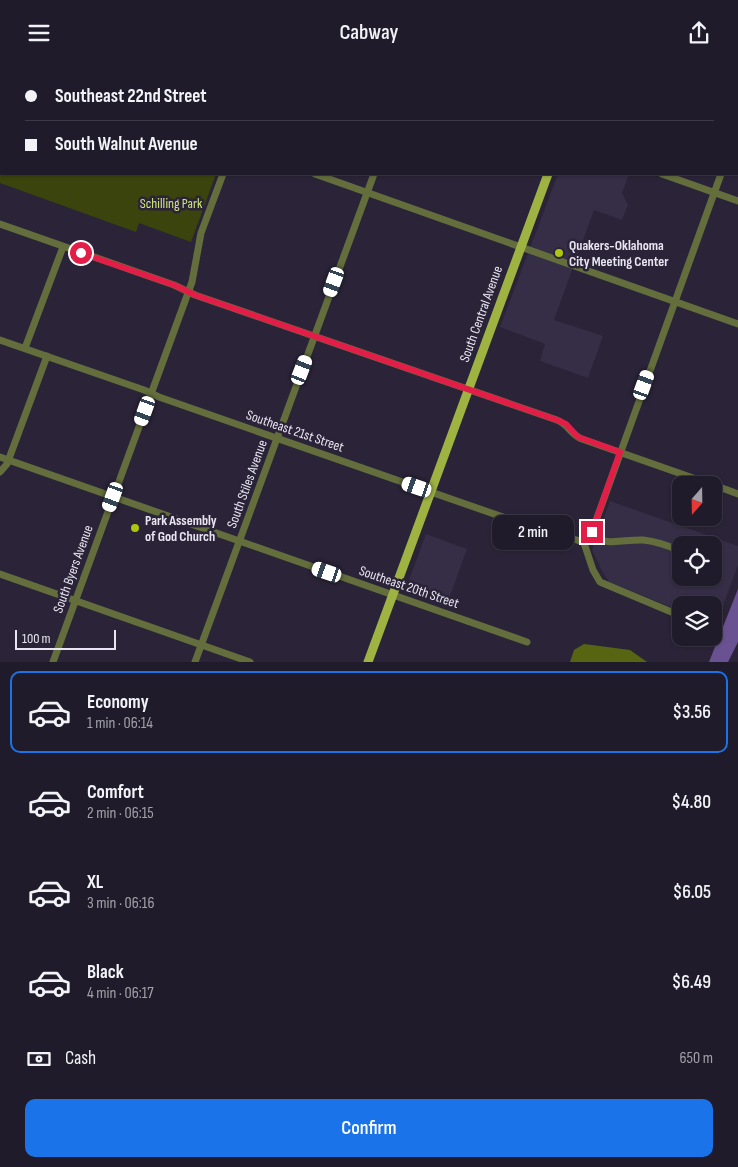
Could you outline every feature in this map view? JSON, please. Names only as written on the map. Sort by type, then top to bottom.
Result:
[{"type":"main road","name":"South Central Avenue","points":[[368,662],[548,175]]},
{"type":"street","name":"South Byers Avenue","points":[[53,662],[188,292],[194,273],[201,233],[223,175]]},
{"type":"street","points":[[318,175],[738,324]]},
{"type":"street","name":"South Stiles Avenue","points":[[195,662],[374,175]]},
{"type":"street","points":[[665,175],[738,201]]},
{"type":"street","points":[[672,612],[604,584],[596,577],[583,540],[590,535],[721,175]]},
{"type":"street","points":[[0,224],[188,292],[562,421],[578,437],[688,476]]},
{"type":"street","points":[[26,349],[63,247]]},
{"type":"street","name":"Southeast 21st Street","points":[[0,339],[276,438],[573,541],[583,540]]},
{"type":"street","points":[[0,472],[6,467],[9,460],[47,356]]},
{"type":"street","name":"Southeast 20th Street","points":[[0,457],[527,643]]},
{"type":"street","points":[[722,488],[738,494]]},
{"type":"street","points":[[590,535],[602,541],[612,543],[642,540],[657,542],[672,548]]},
{"type":"street","points":[[0,574],[250,662]]},
{"type":"shaded area","points":[[558,175],[629,175],[622,193],[628,205],[622,220],[594,210],[554,320],[603,336],[588,378],[540,361],[545,344],[500,327]]},
{"type":"shaded area","points":[[610,501],[672,523],[672,526],[681,526],[710,536],[672,536],[672,586],[722,586],[722,540],[738,546],[738,565],[722,609],[722,596],[672,596],[672,607],[609,582],[592,550]]},
{"type":"shaded area","points":[[426,534],[467,549],[446,607],[405,591]]},
{"type":"shaded area","points":[[738,589],[738,642],[728,662],[709,662],[715,646],[722,646],[722,629]]},
{"type":"green space","name":"Schilling Park","points":[[0,175],[216,175],[191,242],[139,223],[136,232],[0,183]]},
{"type":"green space","points":[[584,644],[630,650],[647,662],[570,662],[574,650]]},
{"type":"place","name":"Quakers-Oklahoma City Meeting Center","points":[[559,253]]},
{"type":"place","name":"Park Assembly of God Church","points":[[135,528]]},
{"type":"route","points":[[81,253],[174,285],[195,295],[562,421],[578,437],[620,452],[592,532]]}]
